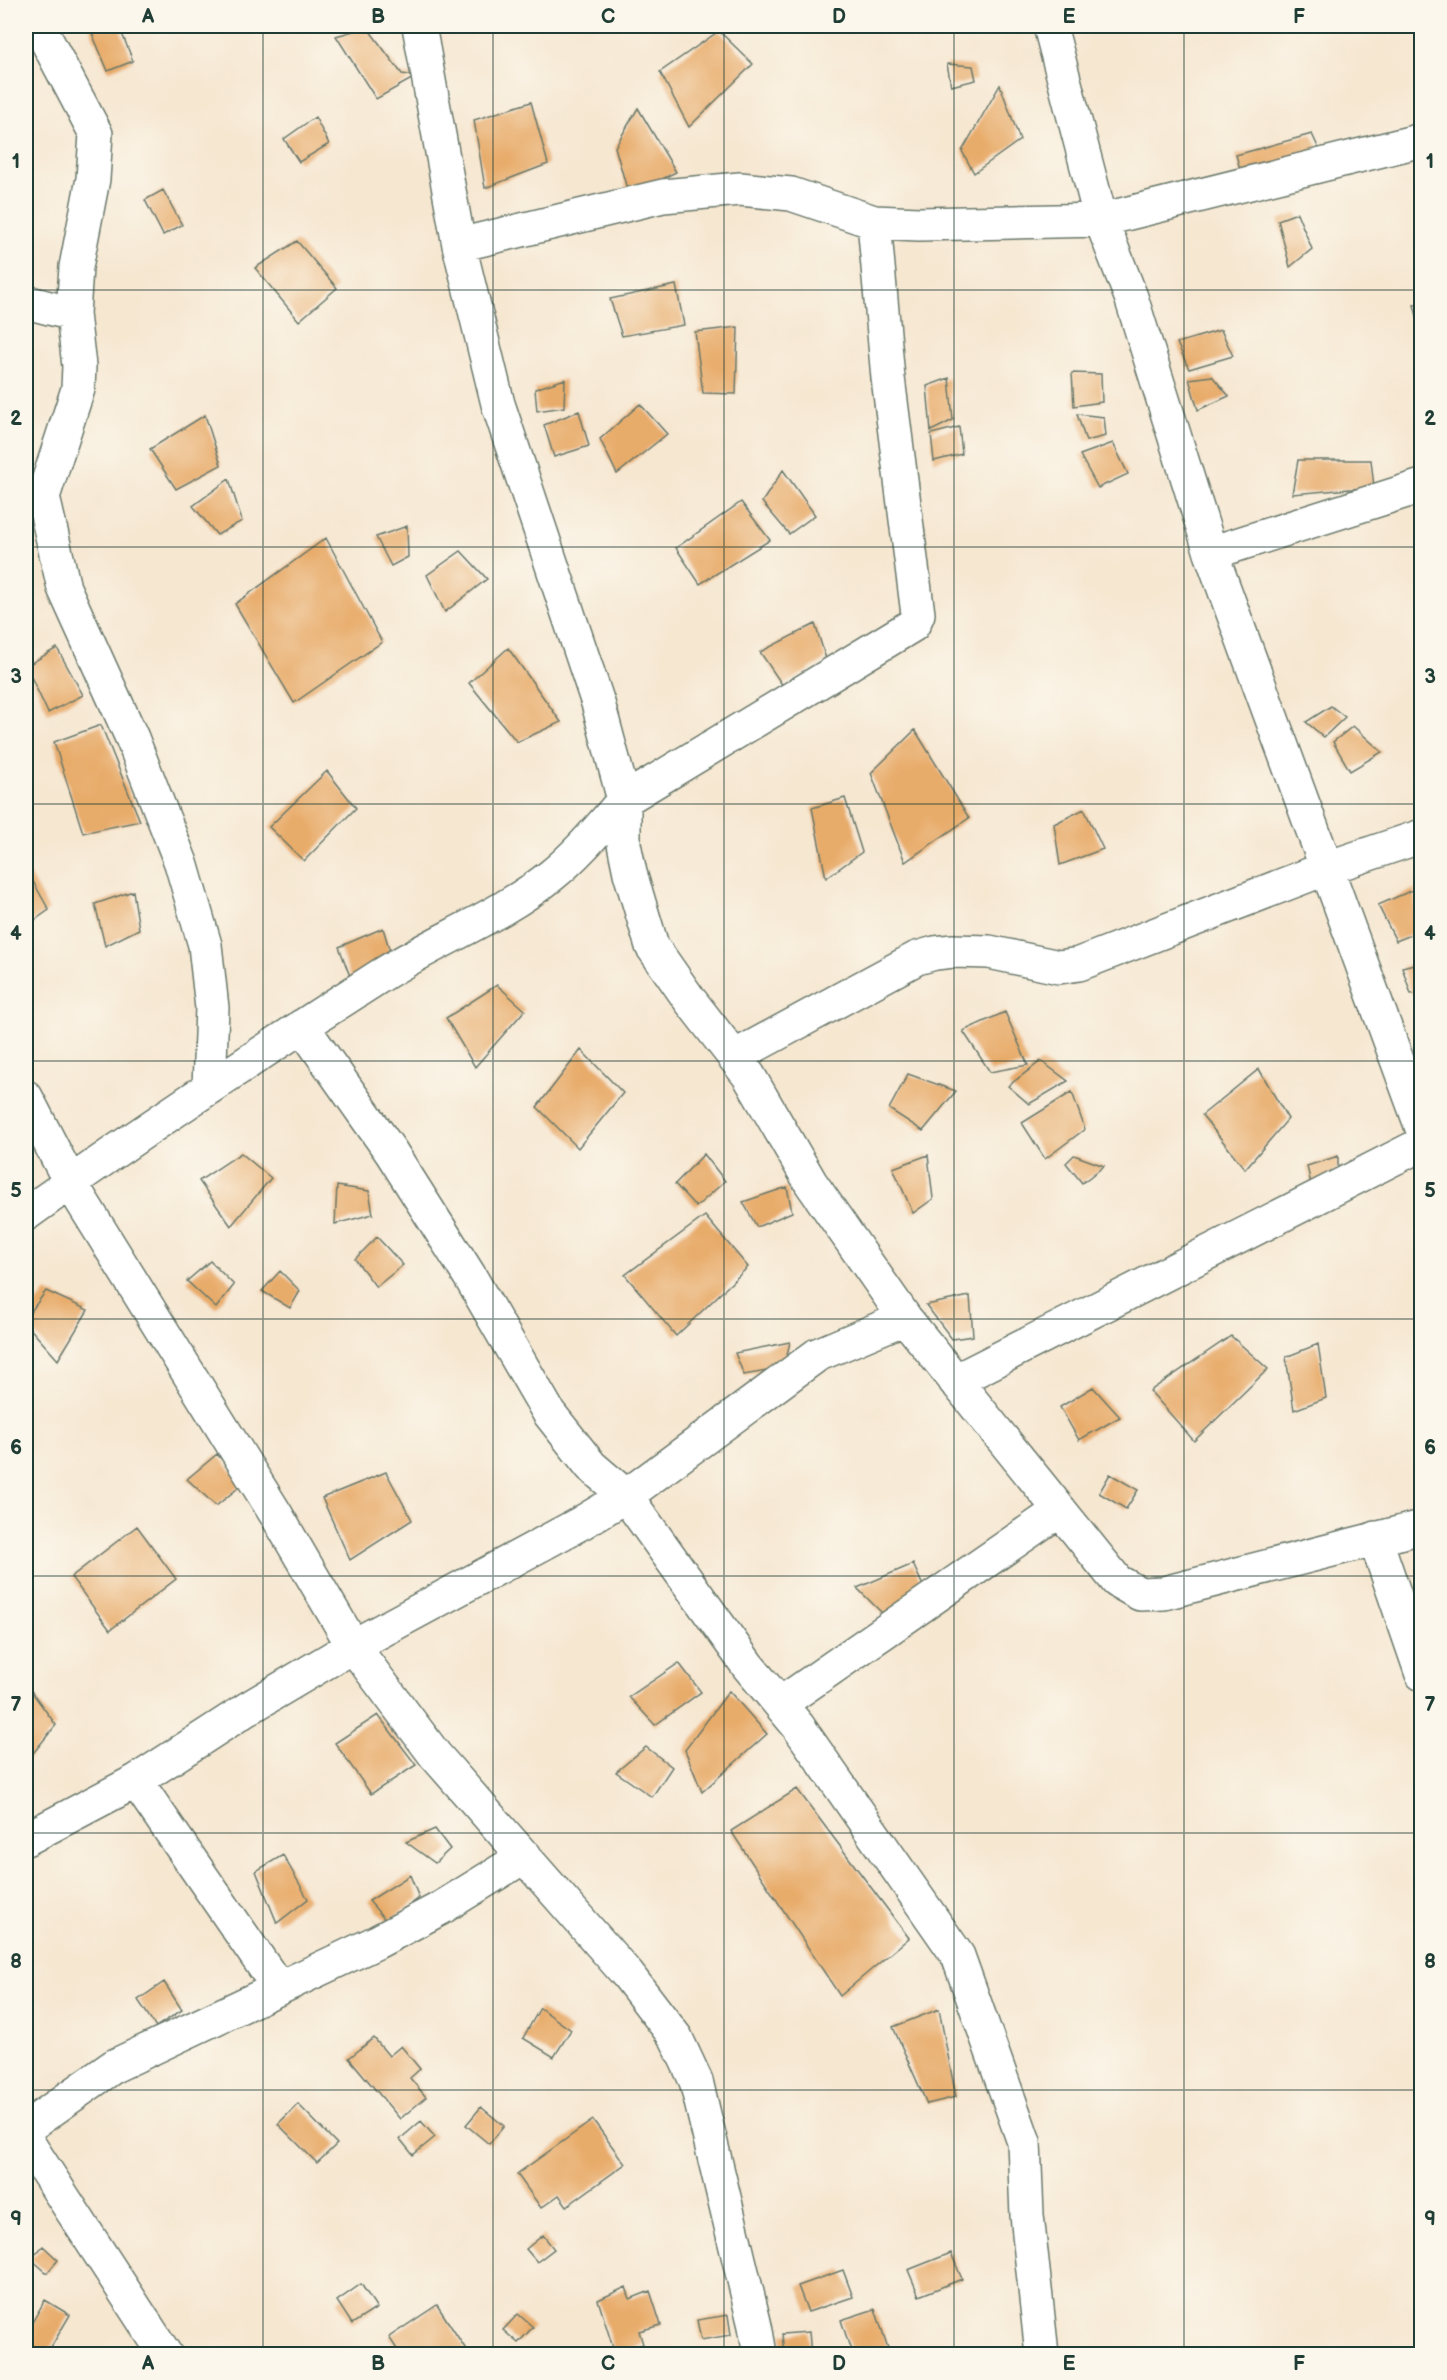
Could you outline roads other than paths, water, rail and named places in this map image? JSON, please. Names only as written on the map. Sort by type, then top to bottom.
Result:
[{"type":"street","points":[[39,26],[96,134],[93,179],[76,267],[73,314],[79,366],[78,389],[43,497],[64,588],[132,738],[181,863],[202,935],[212,1008],[209,1088]]},
{"type":"street","points":[[419,26],[459,245],[498,404],[591,682],[624,800],[624,844],[652,945],[689,999],[749,1076],[811,1183],[905,1318],[955,1381],[1117,1581],[1140,1594],[1164,1593],[1422,1527]]},
{"type":"street","points":[[1050,26],[1101,220],[1131,297],[1211,553],[1422,1128]]},
{"type":"street","points":[[459,245],[663,196],[741,189],[791,194],[874,222],[919,224],[1101,220],[1422,140]]},
{"type":"street","points":[[26,1214],[302,1026],[402,962],[494,913],[552,875],[589,840],[624,800],[914,625],[918,614],[888,378],[874,222]]},
{"type":"street","points":[[26,302],[73,314]]},
{"type":"street","points":[[1211,553],[1422,486]]},
{"type":"street","points":[[735,1057],[917,958],[953,951],[989,952],[1059,967],[1078,964],[1327,868],[1422,836]]},
{"type":"street","points":[[302,1026],[403,1171],[469,1275],[549,1413],[591,1466],[626,1496],[748,1666],[798,1726],[958,1956],[1024,2142],[1027,2215],[1042,2355]]},
{"type":"street","points":[[26,1097],[70,1182],[277,1516],[353,1646],[435,1755],[627,1974],[676,2038],[696,2081],[756,2326],[760,2355]]},
{"type":"street","points":[[955,1381],[1422,1144]]},
{"type":"street","points":[[26,1839],[136,1780],[247,1709],[353,1646],[581,1523],[626,1496],[817,1355],[905,1318]]},
{"type":"street","points":[[780,1704],[1060,1510]]},
{"type":"street","points":[[1375,1538],[1422,1674]]},
{"type":"street","points":[[136,1780],[278,1987]]},
{"type":"street","points":[[26,2128],[114,2066],[377,1942],[441,1908],[525,1856]]},
{"type":"street","points":[[26,2140],[160,2352]]}]
